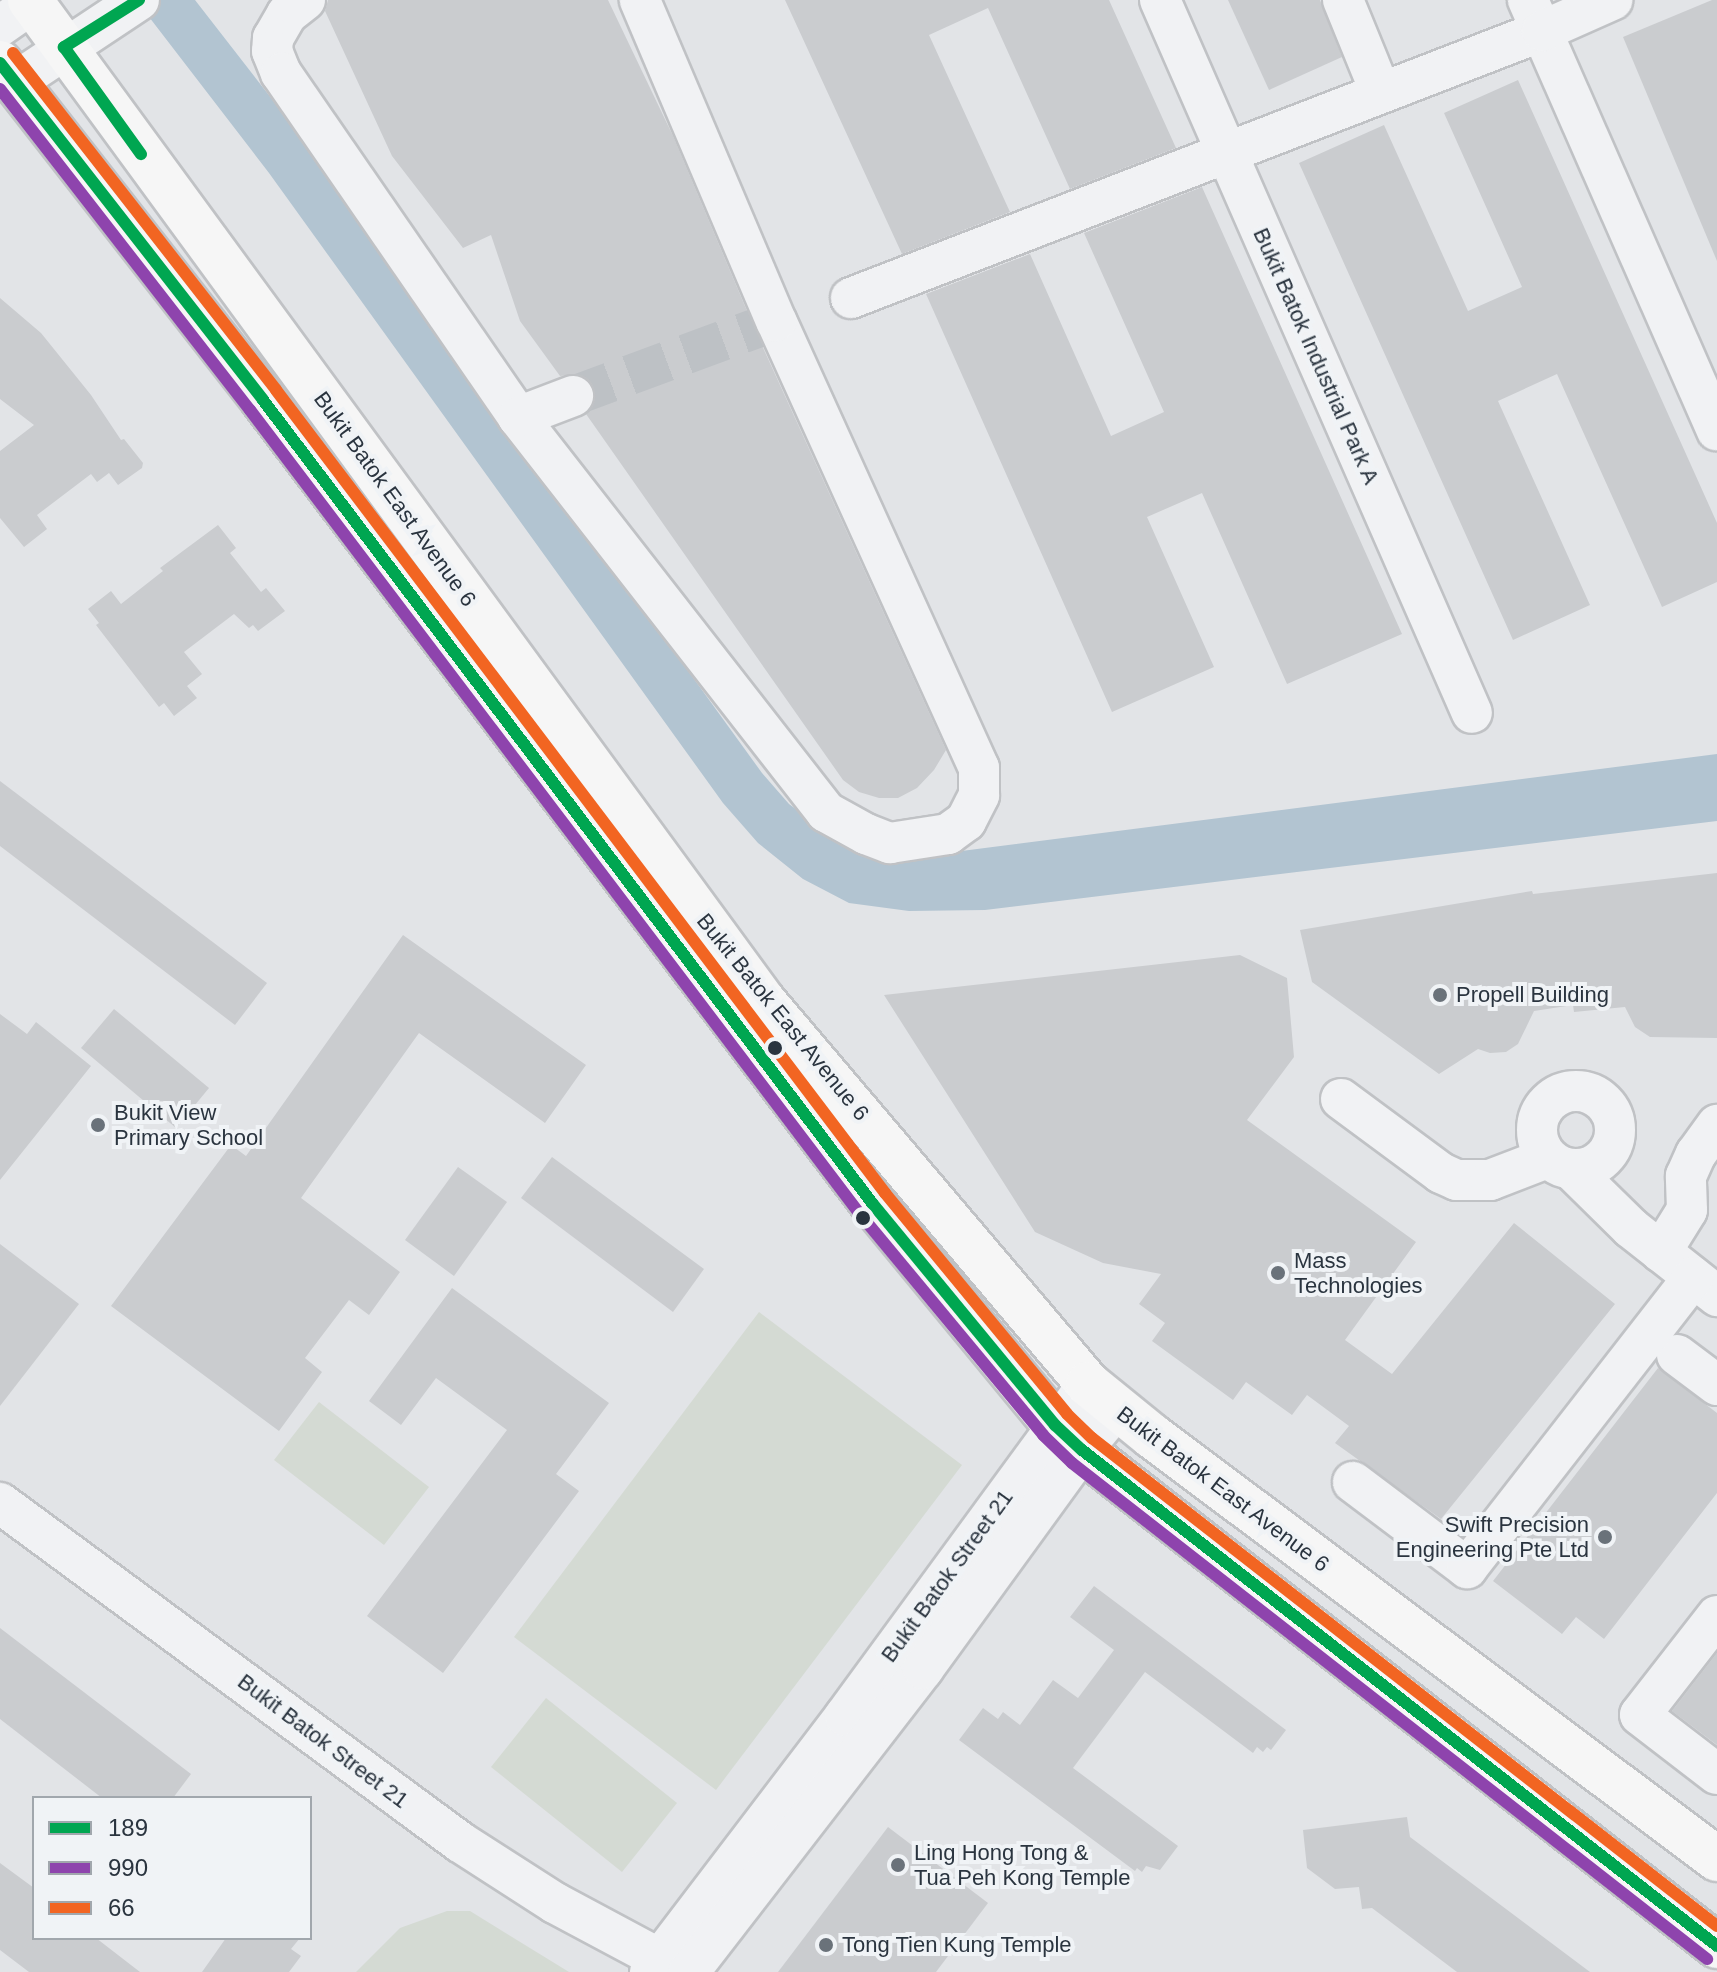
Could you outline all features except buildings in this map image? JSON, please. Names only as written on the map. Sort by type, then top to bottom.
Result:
[{"type":"main road","name":"Bukit Batok East Avenue 6","points":[[25,7],[64,47],[764,1002],[1102,1396],[1717,1859]]},
{"type":"main road","name":"Bukit Batok East Avenue 6","points":[[7,73],[273,412],[872,1203],[1068,1438],[1717,1946]]},
{"type":"street","points":[[305,0],[287,14],[273,38],[272,51],[281,73],[518,417],[826,812],[890,843],[948,834],[966,821],[979,795],[979,768],[776,321],[640,0]]},
{"type":"street","name":"Bukit Batok Industrial Park A","points":[[1160,0],[1472,713]]},
{"type":"street","points":[[1343,0],[1381,93]]},
{"type":"street","points":[[851,298],[1381,93],[1535,16],[1612,0]]},
{"type":"street","points":[[7,73],[64,47],[135,2]]},
{"type":"street","points":[[1535,16],[1717,430]]},
{"type":"street","points":[[518,417],[573,396]]},
{"type":"street","points":[[1341,1099],[1441,1173],[1457,1180],[1490,1180],[1559,1164],[1631,1228],[1705,1287],[1467,1568],[1353,1482]]},
{"type":"street","points":[[1661,1252],[1687,1210],[1686,1176],[1717,1125]]},
{"type":"street","points":[[1677,1355],[1717,1385]]},
{"type":"street","name":"Bukit Batok Street 21","points":[[660,1969],[923,1669],[1068,1438],[1102,1396]]},
{"type":"street","name":"Bukit Batok Street 21","points":[[0,1503],[460,1842],[660,1969]]},
{"type":"street","name":"Bukit Batok Street 21","points":[[0,1531],[447,1861],[660,1969]]},
{"type":"street","points":[[1717,1616],[1640,1715],[1717,1774]]},
{"type":"shaded area","points":[[759,1312],[962,1465],[716,1790],[514,1637]]},
{"type":"shaded area","points":[[319,1402],[429,1487],[384,1545],[274,1460]]},
{"type":"shaded area","points":[[546,1698],[677,1803],[622,1872],[491,1767]]},
{"type":"shaded area","points":[[447,1911],[470,1911],[569,1972],[356,1972],[400,1928]]},
{"type":"water","points":[[136,0],[195,0],[310,148],[762,773],[789,804],[824,830],[907,858],[1717,754],[1717,821],[985,910],[909,911],[849,903],[803,879],[758,843],[723,803],[269,173]]},
{"type":"tunnel","points":[[573,396],[776,321]]},
{"type":"transit line","name":"189","points":[[139,0],[64,47],[141,154]]},
{"type":"transit line","name":"66","points":[[13,53],[276,390],[885,1193],[1067,1414],[1092,1438],[1717,1926]]},
{"type":"transit line","name":"189","points":[[0,63],[263,400],[872,1203],[1055,1425],[1082,1450],[1717,1946]]},
{"type":"transit line","name":"990","points":[[0,89],[250,410],[859,1213],[1043,1435],[1072,1463],[1707,1959]]},
{"type":"place","name":"Propell Building","points":[[1440,995]]},
{"type":"place","name":"Bukit View Primary School","points":[[98,1125]]},
{"type":"place","name":"Mass Technologies","points":[[1278,1273]]},
{"type":"place","name":"Swift Precision Engineering Pte Ltd","points":[[1605,1537]]},
{"type":"place","name":"Ling Hong Tong & Tua Peh Kong Temple","points":[[898,1865]]},
{"type":"place","name":"Tong Tien Kung Temple","points":[[826,1945]]}]
